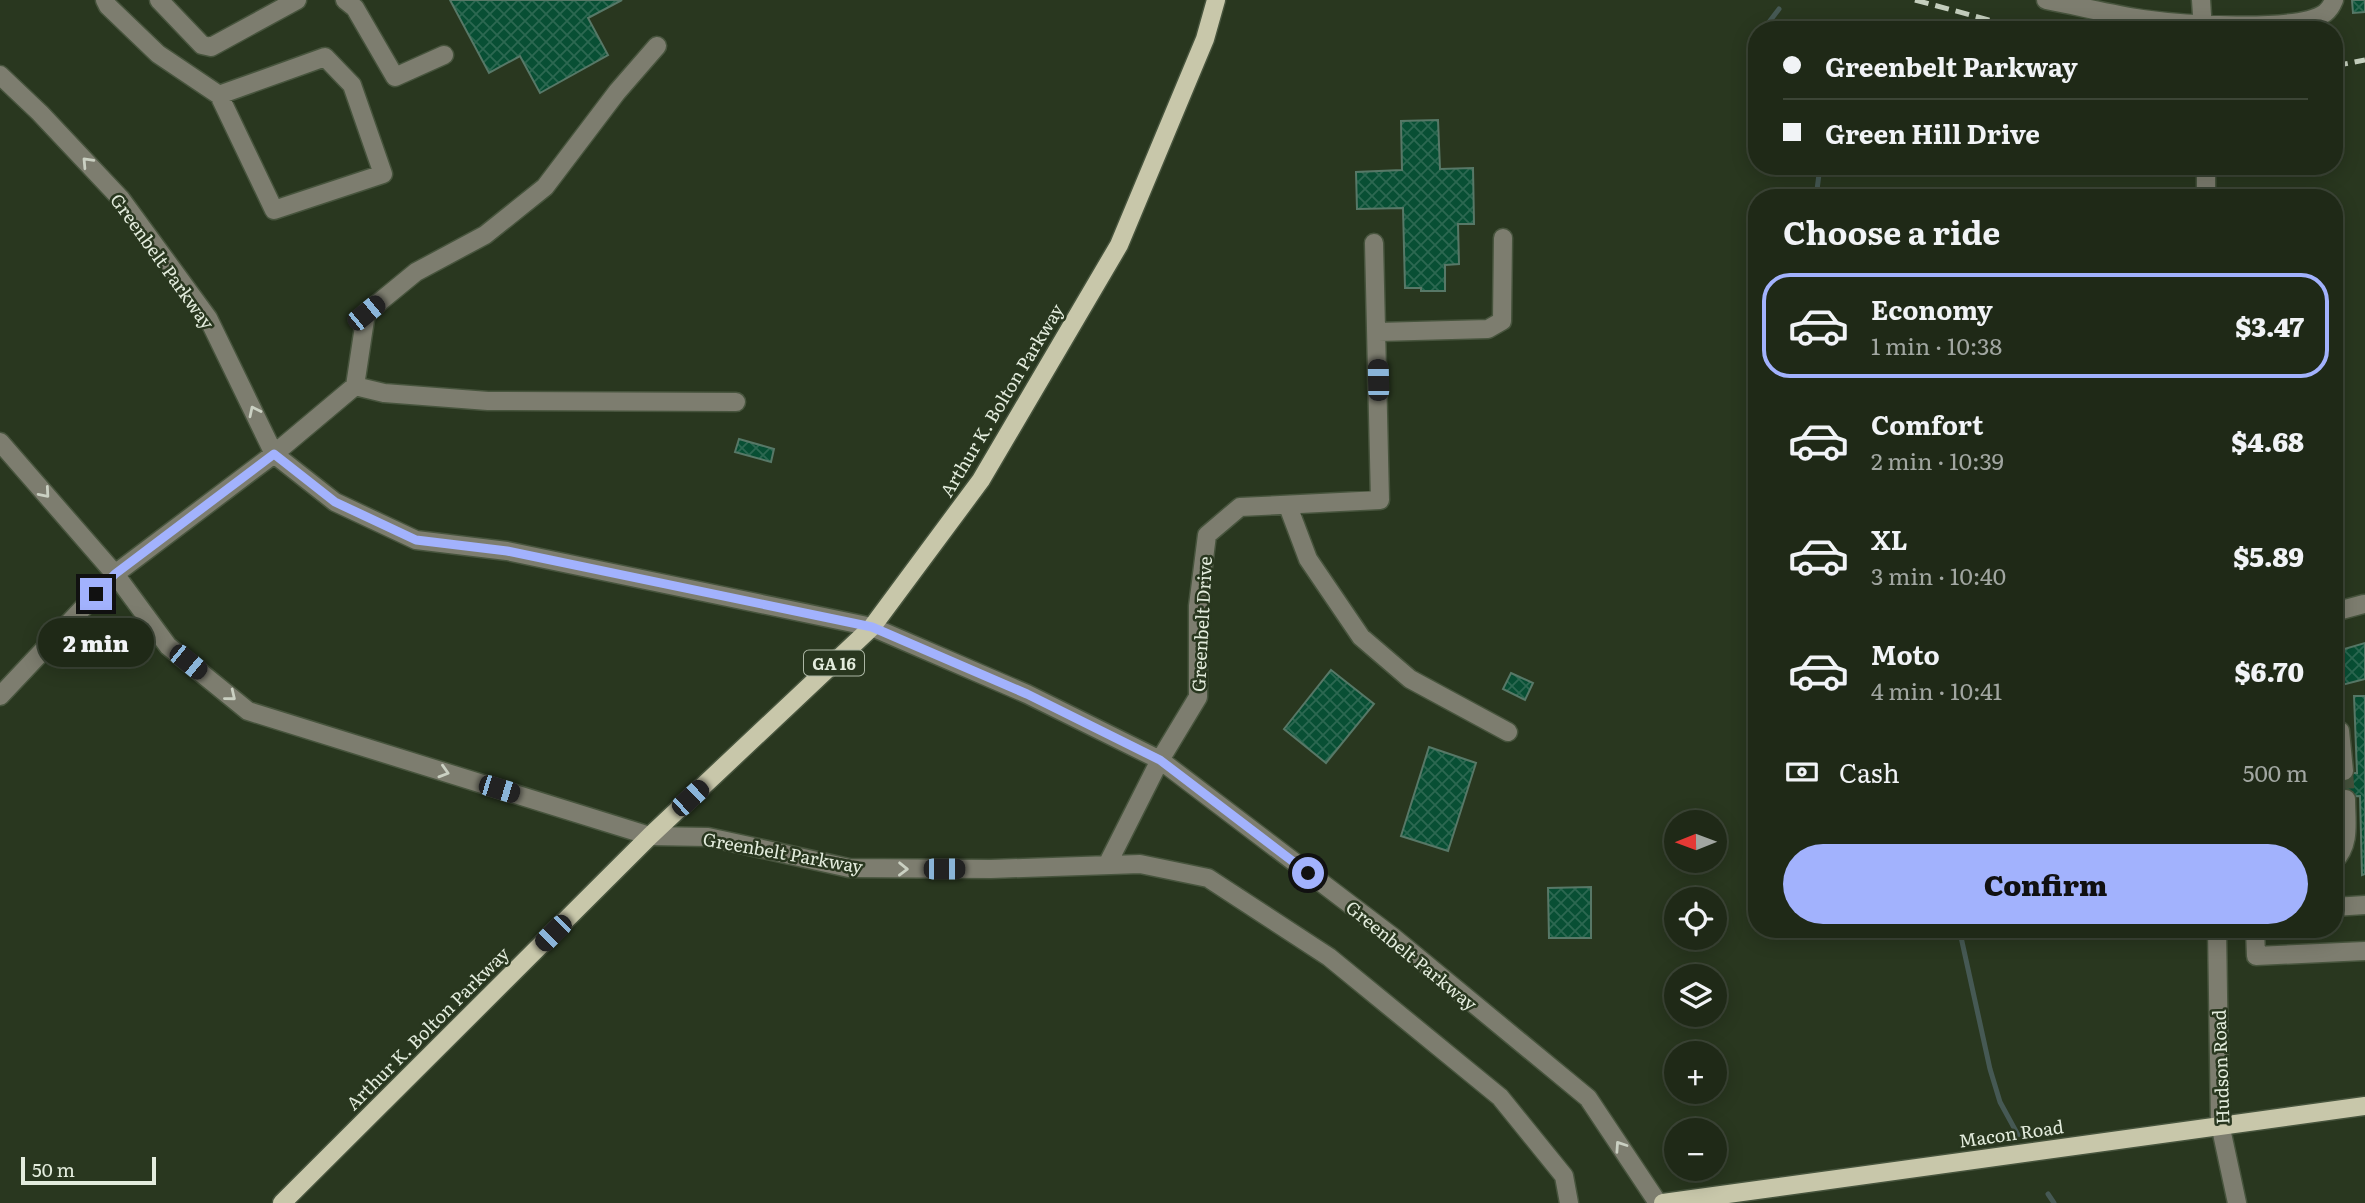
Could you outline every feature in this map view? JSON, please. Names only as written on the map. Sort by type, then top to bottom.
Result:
[{"type":"main road","name":"Arthur K. Bolton Parkway","points":[[282,1203],[650,836],[872,627],[981,480],[1119,245],[1205,39],[1216,0]]},
{"type":"main road","name":"Macon Road","points":[[1660,1203],[2365,1106]]},
{"type":"street","points":[[106,0],[108,6],[158,54],[219,96],[274,210],[383,174],[352,85],[325,57],[219,96]]},
{"type":"street","points":[[159,0],[202,45],[211,47],[298,0]]},
{"type":"street","points":[[2046,0],[2156,21]]},
{"type":"street","points":[[2201,0],[2203,21]]},
{"type":"street","points":[[2294,21],[2327,12],[2334,0]]},
{"type":"street","points":[[350,1],[395,77],[444,55]]},
{"type":"street","points":[[0,696],[115,574],[274,454],[355,386],[366,313],[416,272],[485,235],[545,187],[617,92],[657,46]]},
{"type":"street","name":"Greenbelt Parkway","points":[[0,75],[121,199],[208,318],[274,454],[335,502],[416,540],[507,551],[872,627],[1027,694],[1160,760],[1393,937],[1588,1098],[1660,1203]]},
{"type":"street","points":[[1374,243],[1378,332],[1488,329],[1502,321],[1503,238]]},
{"type":"street","name":"Greenbelt Drive","points":[[1107,865],[1160,760],[1198,697],[1198,606],[1207,535],[1240,508],[1380,500],[1378,332]]},
{"type":"street","points":[[355,386],[384,393],[488,401],[736,402]]},
{"type":"street","name":"Greenbelt Parkway","points":[[0,442],[115,574],[168,646],[248,710],[650,836],[708,836],[849,868],[991,869],[1140,864],[1208,878],[1329,957],[1500,1097],[1564,1176],[1569,1203]]},
{"type":"street","points":[[1288,506],[1308,559],[1361,637],[1410,679],[1508,733]]},
{"type":"street","points":[[2343,610],[2364,604]]},
{"type":"street","points":[[2343,761],[2344,771]]},
{"type":"street","points":[[2343,853],[2346,843],[2346,799]]},
{"type":"street","points":[[2343,906],[2365,905]]},
{"type":"street","name":"Hudson Road","points":[[2217,938],[2220,1124],[2237,1203]]},
{"type":"street","points":[[2255,938],[2256,956],[2365,951]]},
{"type":"building","points":[[450,0],[622,0],[588,18],[608,55],[540,93],[520,56],[489,73]]},
{"type":"building","points":[[2352,0],[2365,0],[2365,12],[2353,13]]},
{"type":"building","points":[[1438,120],[1440,169],[1473,168],[1474,224],[1458,224],[1459,264],[1445,265],[1445,291],[1421,291],[1421,288],[1405,288],[1403,208],[1357,209],[1356,172],[1402,170],[1401,121]]},
{"type":"building","points":[[739,439],[774,449],[771,462],[735,452]]},
{"type":"building","points":[[2365,643],[2365,679],[2343,685],[2343,649]]},
{"type":"building","points":[[1331,670],[1374,704],[1326,763],[1284,729]]},
{"type":"building","points":[[1511,673],[1533,683],[1525,700],[1503,689]]},
{"type":"building","points":[[2354,696],[2365,696],[2365,874],[2362,875],[2360,796],[2343,797],[2343,773],[2357,773]]},
{"type":"building","points":[[1429,747],[1476,763],[1448,851],[1401,836]]},
{"type":"building","points":[[1591,887],[1591,938],[1549,938],[1548,888]]},
{"type":"waterway","points":[[1770,21],[1779,9]]},
{"type":"waterway","points":[[1817,189],[1819,175]]},
{"type":"waterway","points":[[1961,938],[1990,1069],[2000,1102],[2018,1135]]},
{"type":"waterway","points":[[2048,1194],[2054,1203]]},
{"type":"tunnel","points":[[2344,771],[2346,799]]},
{"type":"railway","points":[[1915,0],[1993,21]]},
{"type":"railway","points":[[2343,64],[2365,60]]},
{"type":"route","points":[[96,594],[115,574],[274,454],[335,502],[416,540],[507,551],[872,627],[1027,694],[1160,760],[1308,873]]}]
